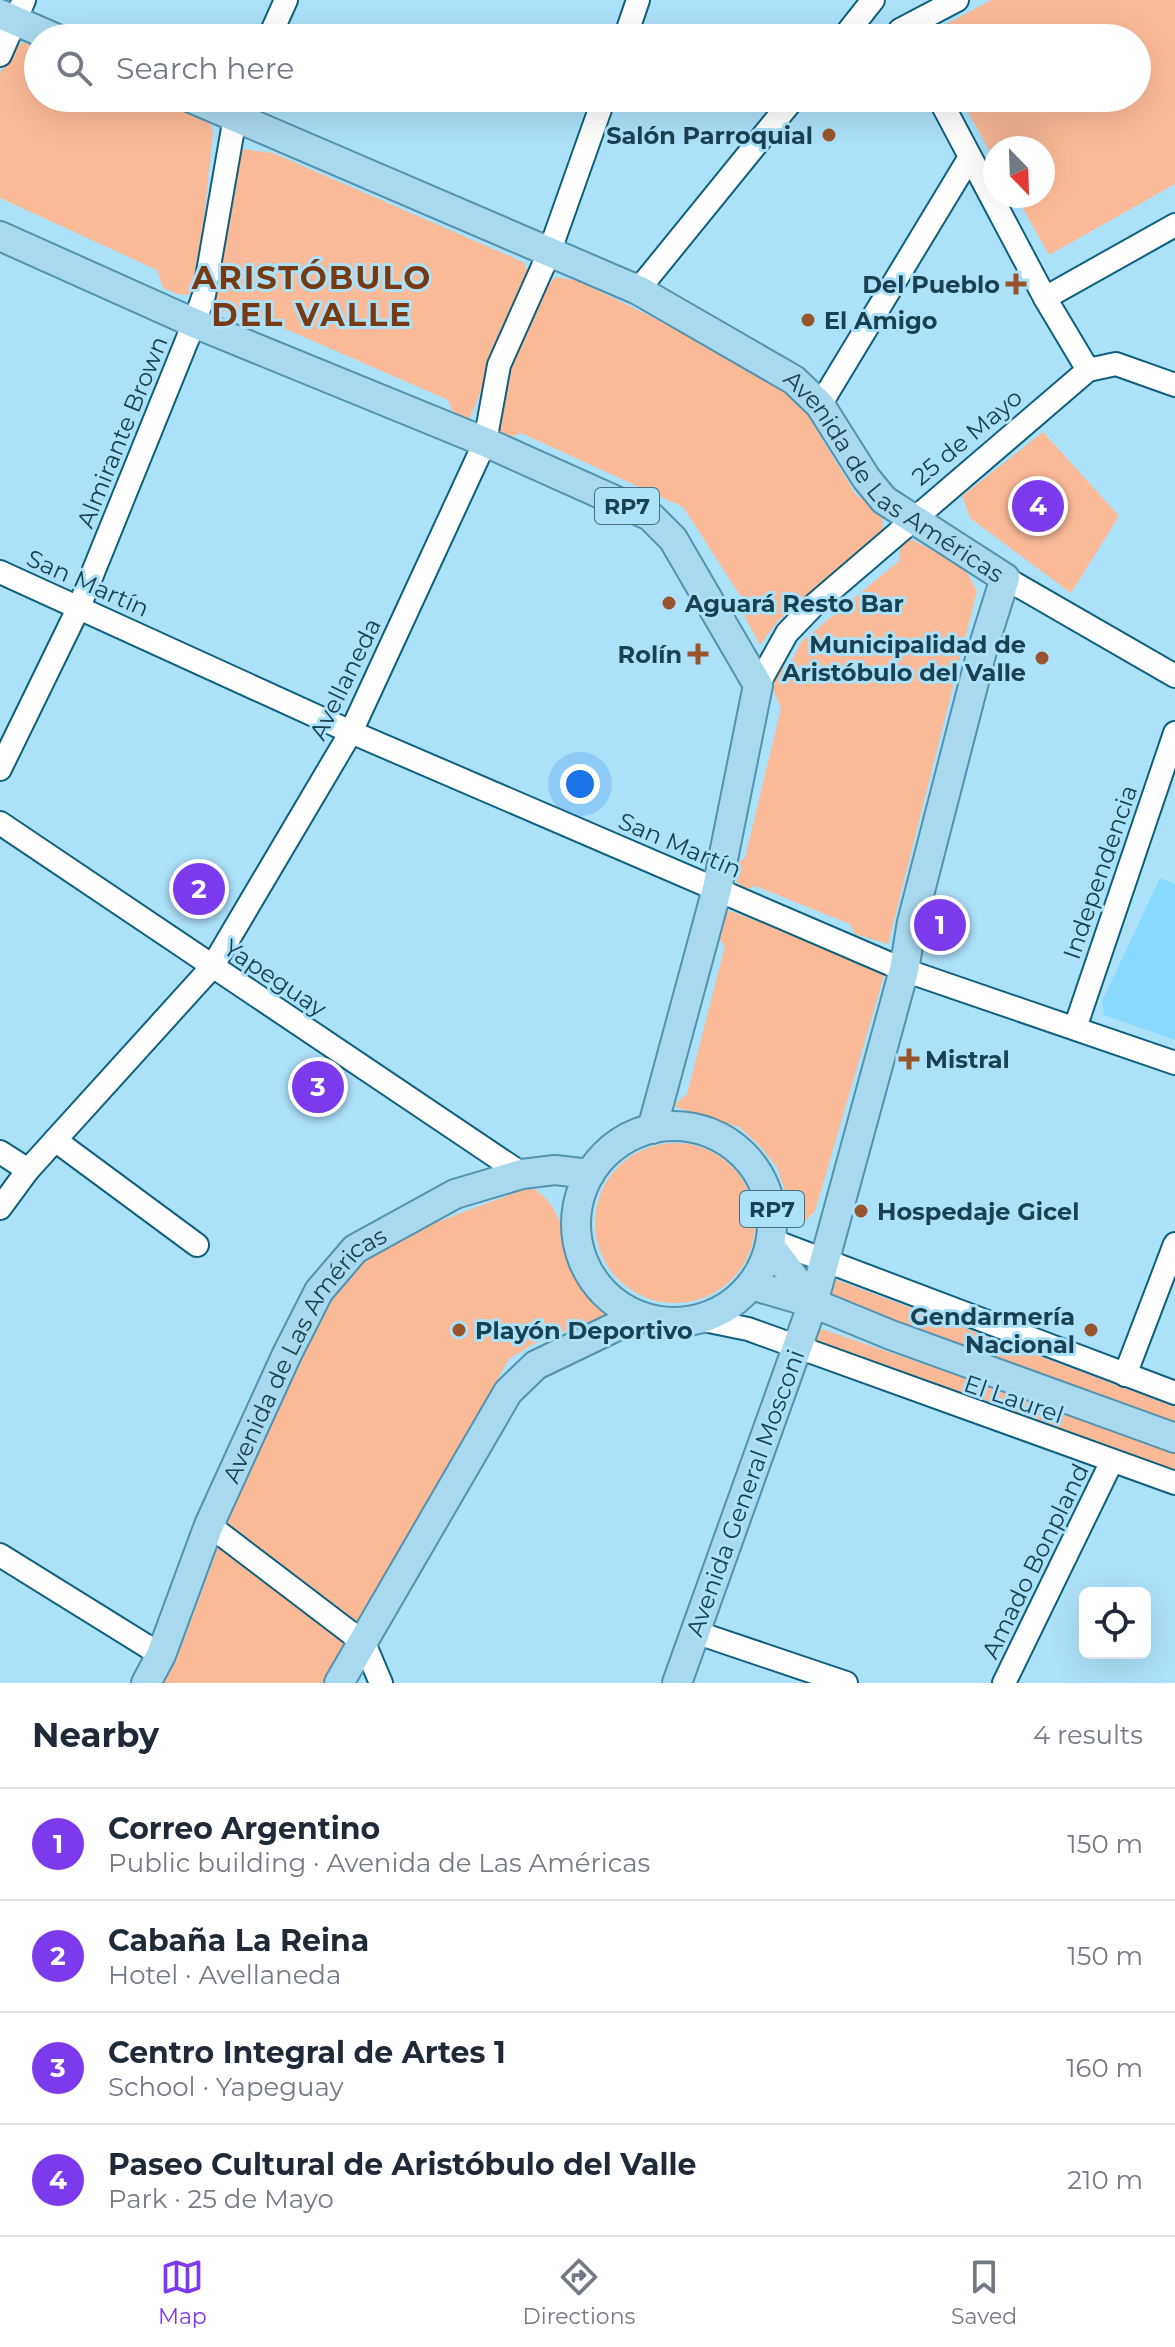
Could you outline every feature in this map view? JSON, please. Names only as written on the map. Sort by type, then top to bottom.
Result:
[{"type":"main road","points":[[13,12],[32,24]]},
{"type":"main road","name":"Avenida de Las Américas","points":[[248,112],[549,253],[638,290],[794,380],[820,405],[866,478],[884,500],[1005,578],[912,922],[904,970],[813,1303]]},
{"type":"main road","name":"RP7","points":[[0,236],[194,323],[485,442],[650,516],[673,539],[758,685]]},
{"type":"main road","points":[[652,1129],[717,889],[758,685]]},
{"type":"main road","name":"RP7","points":[[684,1127],[715,1135],[742,1153],[762,1179],[772,1210],[770,1243],[764,1265],[751,1285],[728,1306],[699,1319],[668,1323],[638,1316],[609,1298],[588,1272],[577,1240],[578,1206],[590,1174],[606,1154],[627,1138],[652,1129],[684,1127]]},
{"type":"main road","name":"Avenida de Las Américas","points":[[146,1683],[161,1655],[209,1525],[319,1291],[355,1249],[455,1194],[522,1174],[555,1170],[590,1174]]},
{"type":"main road","name":"RP7","points":[[770,1243],[813,1303]]},
{"type":"main road","points":[[751,1285],[813,1303],[1175,1438]]},
{"type":"main road","name":"Avenida General Mosconi","points":[[677,1683],[813,1303]]},
{"type":"main road","points":[[339,1683],[508,1392],[536,1365],[638,1316]]},
{"type":"street","points":[[275,24],[286,0]]},
{"type":"street","points":[[630,24],[638,0]]},
{"type":"street","points":[[854,24],[874,0],[894,24]]},
{"type":"street","points":[[919,24],[957,0]]},
{"type":"street","points":[[0,55],[13,12]]},
{"type":"street","name":"Almirante Brown","points":[[0,769],[79,607],[194,323],[204,295],[238,112]]},
{"type":"street","name":"Avellaneda","points":[[0,1208],[28,1170],[212,967],[351,732],[485,442],[499,365],[549,253],[599,112]]},
{"type":"street","points":[[638,290],[783,112]]},
{"type":"street","points":[[946,112],[1045,298],[1088,370],[1116,364],[1175,385]]},
{"type":"street","points":[[820,405],[970,157]]},
{"type":"street","points":[[1045,298],[1175,225]]},
{"type":"street","name":"25 de Mayo","points":[[758,685],[773,655],[797,621],[911,518],[1088,370]]},
{"type":"street","name":"San Martín","points":[[0,572],[351,732],[904,970],[1175,1063]]},
{"type":"street","points":[[1005,578],[1175,676]]},
{"type":"street","name":"Independencia","points":[[1075,1028],[1175,733]]},
{"type":"street","name":"Yapeguay","points":[[0,823],[522,1174]]},
{"type":"street","points":[[55,1140],[197,1245]]},
{"type":"street","points":[[0,1152],[28,1170]]},
{"type":"street","points":[[770,1243],[826,1261],[1175,1393]]},
{"type":"street","points":[[1125,1375],[1175,1244]]},
{"type":"street","name":"El Laurel","points":[[699,1319],[748,1329],[796,1349],[1175,1483]]},
{"type":"street","name":"Amado Bonpland","points":[[1004,1683],[1112,1461]]},
{"type":"street","points":[[209,1525],[364,1643],[381,1683]]},
{"type":"street","points":[[0,1555],[161,1655]]},
{"type":"street","points":[[695,1632],[846,1683]]},
{"type":"shaded area","points":[[991,0],[1175,0],[1175,184],[1049,255],[1023,208],[1055,208],[1055,136],[983,136],[983,139],[968,112],[1151,112],[1151,24],[947,24]]},
{"type":"shaded area","points":[[24,42],[24,112],[195,112],[208,117],[213,133],[197,285],[190,294],[181,295],[163,288],[157,270],[0,198],[0,74],[10,53]]},
{"type":"shaded area","points":[[243,149],[273,153],[523,262],[529,273],[469,420],[455,417],[448,400],[242,310],[219,313],[211,298],[234,159]]},
{"type":"shaded area","points":[[555,277],[578,281],[780,379],[793,391],[856,495],[882,511],[883,532],[778,621],[760,645],[741,610],[743,600],[683,507],[521,433],[503,440],[493,434],[488,409],[542,293]]},
{"type":"shaded area","points":[[1043,432],[1119,516],[1071,593],[970,518],[962,496]]},
{"type":"shaded area","points":[[907,537],[964,567],[977,591],[888,944],[855,934],[850,924],[755,886],[746,890],[725,871],[745,858],[781,708],[772,688],[778,670],[791,662],[801,642],[899,561],[901,543]]},
{"type":"shaded area","points":[[1160,878],[1175,884],[1175,1040],[1104,1015],[1102,1001]]},
{"type":"shaded area","points":[[727,910],[873,963],[885,972],[815,1211],[805,1221],[795,1221],[777,1167],[739,1127],[673,1106],[687,1094],[725,946],[716,935],[718,917]]},
{"type":"shaded area","points":[[675,1143],[706,1149],[732,1166],[749,1192],[755,1223],[749,1254],[732,1280],[706,1297],[675,1303],[644,1297],[618,1280],[601,1254],[595,1223],[601,1192],[618,1166],[644,1149]]},
{"type":"shaded area","points":[[531,1187],[554,1210],[581,1283],[590,1297],[611,1313],[533,1344],[509,1359],[322,1683],[162,1683],[184,1640],[238,1493],[323,1314],[355,1265],[415,1230]]},
{"type":"shaded area","points":[[834,1279],[1175,1407],[1175,1423],[838,1302],[827,1295]]},
{"type":"shaded area","points":[[822,1329],[1175,1451],[1175,1470],[815,1345],[810,1337]]},
{"type":"place","name":"Salón Parroquial","points":[[829,135]]},
{"type":"place","name":"Del Pueblo","points":[[1016,284]]},
{"type":"place","name":"El Amigo","points":[[808,320]]},
{"type":"place","name":"Paseo Cultural de Aristóbulo del Valle","points":[[1038,506]]},
{"type":"place","name":"Aguará Resto Bar","points":[[669,603]]},
{"type":"place","name":"Rolín","points":[[698,654]]},
{"type":"place","name":"Municipalidad de Aristóbulo del Valle","points":[[1042,658]]},
{"type":"place","name":"Cabaña La Reina","points":[[199,889]]},
{"type":"place","name":"Correo Argentino","points":[[940,925]]},
{"type":"place","name":"Mistral","points":[[909,1059]]},
{"type":"place","name":"Centro Integral de Artes 1","points":[[318,1087]]},
{"type":"place","name":"Hospedaje Gicel","points":[[861,1211]]},
{"type":"place","name":"Playón Deportivo","points":[[459,1330]]},
{"type":"place","name":"Gendarmería Nacional","points":[[1091,1330]]},
{"type":"district","name":"ARISTÓBULO DEL VALLE","points":[[312,296]]}]
